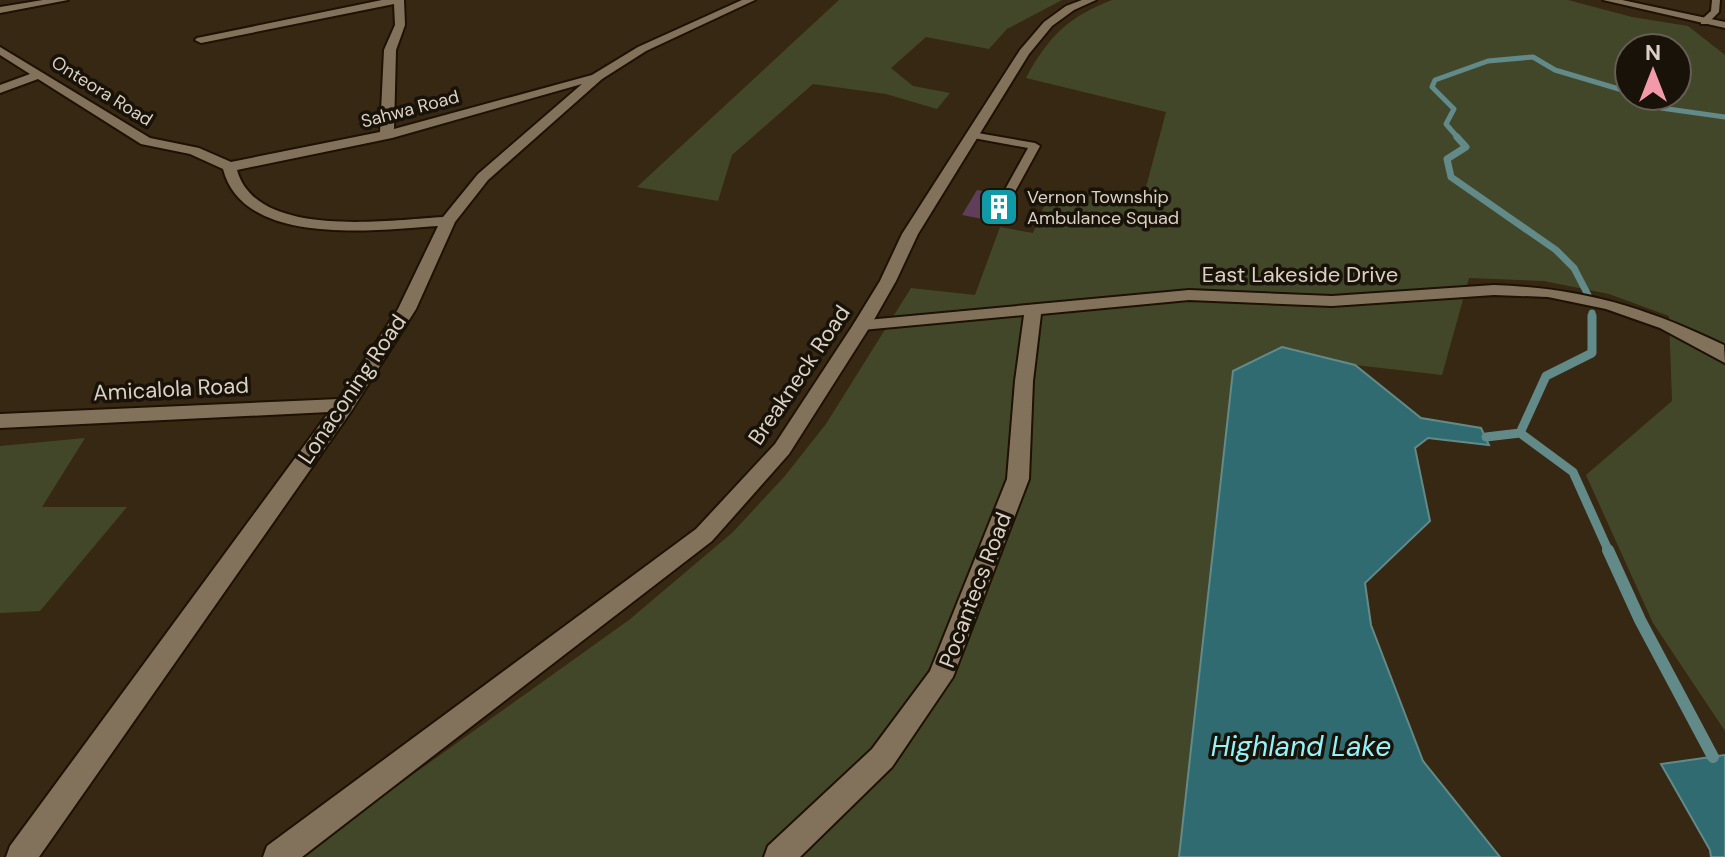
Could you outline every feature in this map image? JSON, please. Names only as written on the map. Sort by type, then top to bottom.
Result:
[{"type":"street","points":[[0,9],[29,0]]},
{"type":"street","points":[[0,9],[63,0]]},
{"type":"street","points":[[201,40],[398,0],[400,25],[390,50],[387,135]]},
{"type":"street","name":"Lonaconing Road","points":[[21,857],[345,405],[407,309],[448,221],[483,177],[598,76],[642,49],[750,0]]},
{"type":"street","name":"Breakneck Road","points":[[278,857],[704,535],[782,449],[862,325],[888,281],[910,234],[1024,52],[1048,24],[1070,8],[1091,0]]},
{"type":"street","points":[[1608,0],[1725,25]]},
{"type":"street","name":"Onteora Road","points":[[0,50],[146,141],[194,151],[229,167]]},
{"type":"street","points":[[0,89],[41,74]]},
{"type":"street","name":"Sahwa Road","points":[[229,167],[387,135],[598,76]]},
{"type":"street","points":[[229,167],[237,189],[261,209],[287,221],[326,224],[448,221]]},
{"type":"street","name":"East Lakeside Drive","points":[[862,325],[1189,295],[1332,301],[1494,290],[1548,292],[1610,305],[1666,324],[1718,349],[1725,357]]},
{"type":"street","name":"Pocantecs Road","points":[[779,857],[882,758],[940,677],[1018,479],[1024,381],[1033,310]]},
{"type":"street","name":"Amicalola Road","points":[[0,421],[345,405]]},
{"type":"lane","points":[[1704,22],[1715,12],[1716,0]]},
{"type":"lane","points":[[972,135],[1035,146],[1008,195]]},
{"type":"green space","points":[[839,0],[1062,0],[1007,29],[989,49],[926,37],[891,68],[913,86],[950,93],[937,109],[886,94],[813,84],[732,155],[718,201],[637,187]]},
{"type":"green space","points":[[1112,0],[1568,0],[1632,17],[1688,26],[1725,55],[1725,731],[1653,623],[1586,475],[1672,401],[1669,316],[1609,294],[1544,281],[1469,278],[1442,375],[1355,365],[1282,347],[1233,371],[1179,857],[305,857],[387,793],[629,620],[733,532],[784,477],[826,424],[911,288],[975,295],[1000,227],[1033,233],[1046,201],[1145,191],[1166,112],[1026,78],[1051,40],[1083,14]]},
{"type":"green space","points":[[85,438],[42,507],[127,507],[40,611],[0,613],[0,446]]},
{"type":"water","name":"Highland Lake","points":[[1282,347],[1355,365],[1421,418],[1481,428],[1489,445],[1428,438],[1415,448],[1430,521],[1365,583],[1371,625],[1423,761],[1500,857],[1179,857],[1233,371]]},
{"type":"water","points":[[1725,755],[1725,857],[1711,857],[1710,850],[1661,764]]},
{"type":"building","points":[[977,190],[999,194],[1004,200],[993,221],[962,215]]},
{"type":"waterway","points":[[1459,139],[1446,124],[1454,109],[1432,87],[1435,80],[1488,61],[1533,57],[1555,70],[1613,87]]},
{"type":"waterway","points":[[1689,112],[1725,117]]},
{"type":"waterway","points":[[1457,137],[1466,147],[1447,159],[1451,177],[1556,250],[1574,268],[1588,295]]},
{"type":"waterway","points":[[1520,433],[1546,376],[1592,353],[1592,313]]},
{"type":"waterway","points":[[1486,437],[1520,433]]},
{"type":"waterway","points":[[1520,433],[1573,472],[1609,552]]},
{"type":"waterway","points":[[1608,550],[1640,620],[1713,757]]},
{"type":"place","name":"Vernon Township Ambulance Squad","points":[[999,207]]}]
